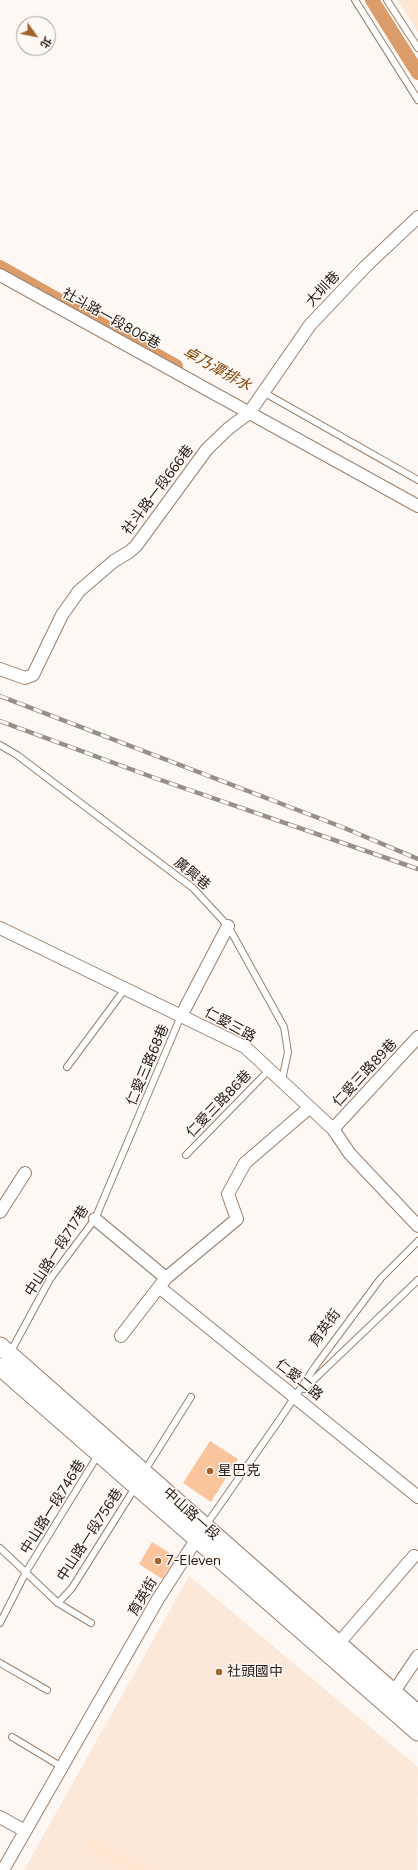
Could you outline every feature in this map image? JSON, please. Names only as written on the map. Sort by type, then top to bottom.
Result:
[{"type":"main road","name":"中山路一段","points":[[2,1358],[99,1454],[140,1479]]},
{"type":"main road","name":"中山路一段","points":[[2,1358],[201,1532],[418,1732]]},
{"type":"main road","name":"中山路一段","points":[[201,1532],[338,1644],[418,1714]]},
{"type":"street","name":"大圳巷","points":[[249,413],[310,325],[365,267],[418,217]]},
{"type":"street","name":"社斗路一段806巷","points":[[0,275],[249,413]]},
{"type":"street","points":[[249,413],[418,506]]},
{"type":"street","name":"社斗路一段666巷","points":[[0,669],[25,678],[33,675],[62,615],[80,591],[114,561],[136,546],[207,449],[249,413]]},
{"type":"street","points":[[182,1016],[228,926]]},
{"type":"street","name":"仁愛三路","points":[[0,928],[245,1047],[334,1130],[350,1154],[418,1226]]},
{"type":"street","name":"仁愛三路89巷","points":[[334,1130],[418,1037]]},
{"type":"street","points":[[121,1336],[163,1283],[238,1219],[228,1194],[245,1163],[309,1108]]},
{"type":"street","points":[[0,1212],[25,1173]]},
{"type":"street","name":"仁愛二路","points":[[95,1219],[163,1283],[295,1396],[418,1497]]},
{"type":"street","name":"育英街","points":[[4,1870],[158,1599],[201,1532]]},
{"type":"street","points":[[338,1644],[414,1556]]},
{"type":"street","points":[[393,1693],[418,1656]]},
{"type":"street","points":[[0,1817],[25,1832]]},
{"type":"lane","points":[[355,0],[418,100]]},
{"type":"lane","points":[[387,0],[418,48]]},
{"type":"lane","points":[[260,396],[418,480]]},
{"type":"lane","name":"廣興巷","points":[[0,745],[17,756],[193,888],[228,926],[284,1027],[288,1052],[282,1080]]},
{"type":"lane","points":[[67,1067],[126,989]]},
{"type":"lane","name":"仁愛三路68巷","points":[[136,1123],[182,1016]]},
{"type":"lane","name":"仁愛三路86巷","points":[[186,1155],[270,1069]]},
{"type":"lane","name":"中山路一段717巷","points":[[2,1358],[50,1279],[95,1219],[136,1123]]},
{"type":"lane","name":"育英街","points":[[201,1532],[317,1364],[381,1278],[418,1240]]},
{"type":"lane","points":[[295,1396],[418,1280]]},
{"type":"lane","name":"中山路一段756巷","points":[[58,1603],[72,1588],[191,1397]]},
{"type":"lane","name":"中山路一段746巷","points":[[26,1572],[99,1454]]},
{"type":"lane","points":[[0,1548],[58,1603],[91,1623]]},
{"type":"lane","points":[[0,1623],[26,1572]]},
{"type":"lane","points":[[0,1663],[47,1690]]},
{"type":"lane","points":[[12,1738],[62,1767]]},
{"type":"shaded area","points":[[398,0],[418,0],[418,32]]},
{"type":"shaded area","name":"社頭國中","points":[[189,1576],[418,1767],[417,1870],[24,1870]]},
{"type":"shaded area","points":[[92,1835],[151,1870],[120,1870],[84,1849]]},
{"type":"building","name":"星巴克","points":[[210,1441],[238,1459],[211,1502],[183,1483]]},
{"type":"building","name":"7-Eleven","points":[[152,1542],[176,1557],[162,1579],[139,1564]]},
{"type":"waterway","points":[[372,0],[418,73]]},
{"type":"waterway","name":"卓乃潭排水","points":[[0,267],[176,366]]},
{"type":"railway","points":[[0,696],[342,827],[418,859]]},
{"type":"railway","points":[[0,721],[152,777],[418,869]]},
{"type":"place","name":"星巴克","points":[[210,1471]]},
{"type":"place","name":"7-Eleven","points":[[158,1561]]},
{"type":"place","name":"社頭國中","points":[[219,1672]]}]
